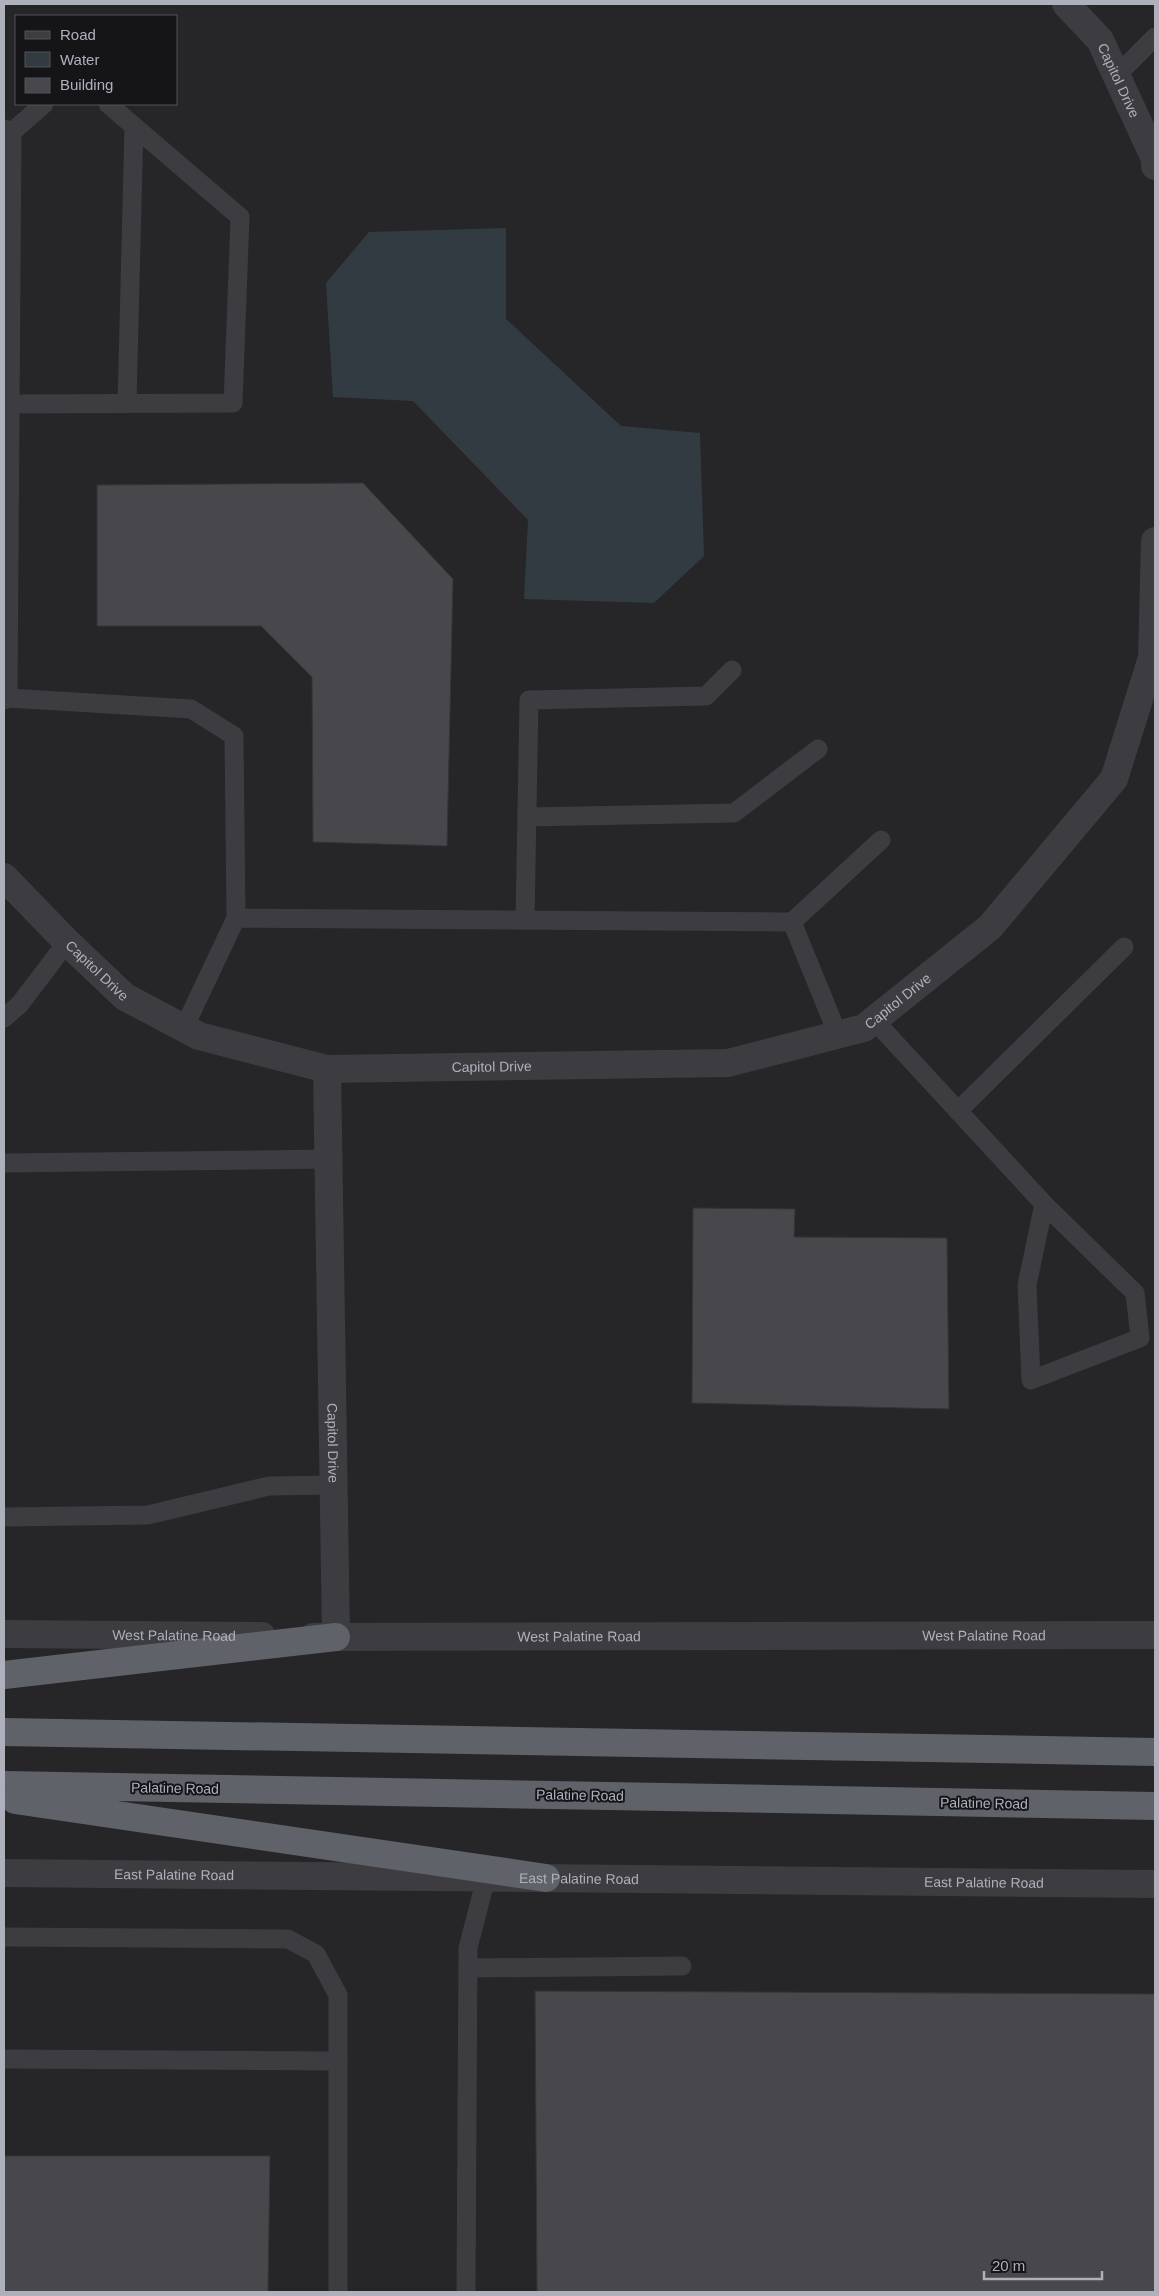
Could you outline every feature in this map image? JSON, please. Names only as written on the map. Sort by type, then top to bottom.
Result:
[{"type":"highway","points":[[4,1675],[336,1637]]},
{"type":"highway","points":[[4,1732],[1155,1752]]},
{"type":"highway","name":"Palatine Road","points":[[4,1785],[1155,1806]]},
{"type":"highway","points":[[4,1798],[546,1878]]},
{"type":"street","name":"Capitol Drive","points":[[1066,4],[1100,40],[1155,159],[1155,166]]},
{"type":"street","name":"Capitol Drive","points":[[4,877],[67,942],[125,997],[199,1036],[327,1069],[728,1063],[864,1028],[990,927],[1114,780],[1148,696],[1152,658],[1155,541]]},
{"type":"street","name":"Capitol Drive","points":[[327,1069],[336,1637]]},
{"type":"street","name":"West Palatine Road","points":[[4,1634],[336,1637],[1155,1635]]},
{"type":"street","name":"East Palatine Road","points":[[4,1873],[1155,1884]]},
{"type":"lane","points":[[1116,76],[1155,37]]},
{"type":"lane","points":[[43,105],[8,131],[10,404],[6,699],[190,709],[234,736],[236,918],[184,1028]]},
{"type":"lane","points":[[10,404],[233,403],[240,217],[109,105]]},
{"type":"lane","points":[[127,403],[134,126]]},
{"type":"lane","points":[[525,920],[529,700],[706,696],[732,670]]},
{"type":"lane","points":[[527,817],[734,813],[818,749]]},
{"type":"lane","points":[[236,918],[792,922],[881,840]]},
{"type":"lane","points":[[792,922],[838,1035]]},
{"type":"lane","points":[[4,1018],[20,1004],[67,942]]},
{"type":"lane","points":[[958,1111],[1124,947]]},
{"type":"lane","points":[[874,1020],[1044,1204],[1135,1293],[1140,1338],[1031,1380],[1027,1285],[1044,1204]]},
{"type":"lane","points":[[4,1162],[329,1159]]},
{"type":"lane","points":[[4,1517],[148,1515],[269,1486],[334,1484]]},
{"type":"lane","points":[[466,2292],[468,1948],[486,1878]]},
{"type":"lane","points":[[4,1937],[288,1939],[316,1954],[338,1995],[338,2292]]},
{"type":"lane","points":[[468,1968],[682,1966]]},
{"type":"lane","points":[[4,2059],[338,2061]]},
{"type":"shaded area","points":[[4,4],[1155,4],[1155,2292],[4,2292]]},
{"type":"water","points":[[506,228],[506,319],[621,426],[700,433],[704,556],[654,603],[524,599],[528,520],[413,401],[333,397],[326,283],[369,232]]},
{"type":"building","points":[[363,483],[453,579],[447,846],[313,842],[312,677],[261,626],[97,626],[97,485]]},
{"type":"building","points":[[693,1208],[795,1209],[794,1237],[947,1238],[949,1409],[692,1403]]},
{"type":"building","points":[[535,1991],[1155,1994],[1155,2292],[537,2292]]},
{"type":"building","points":[[4,2156],[270,2156],[268,2292],[4,2292]]}]
